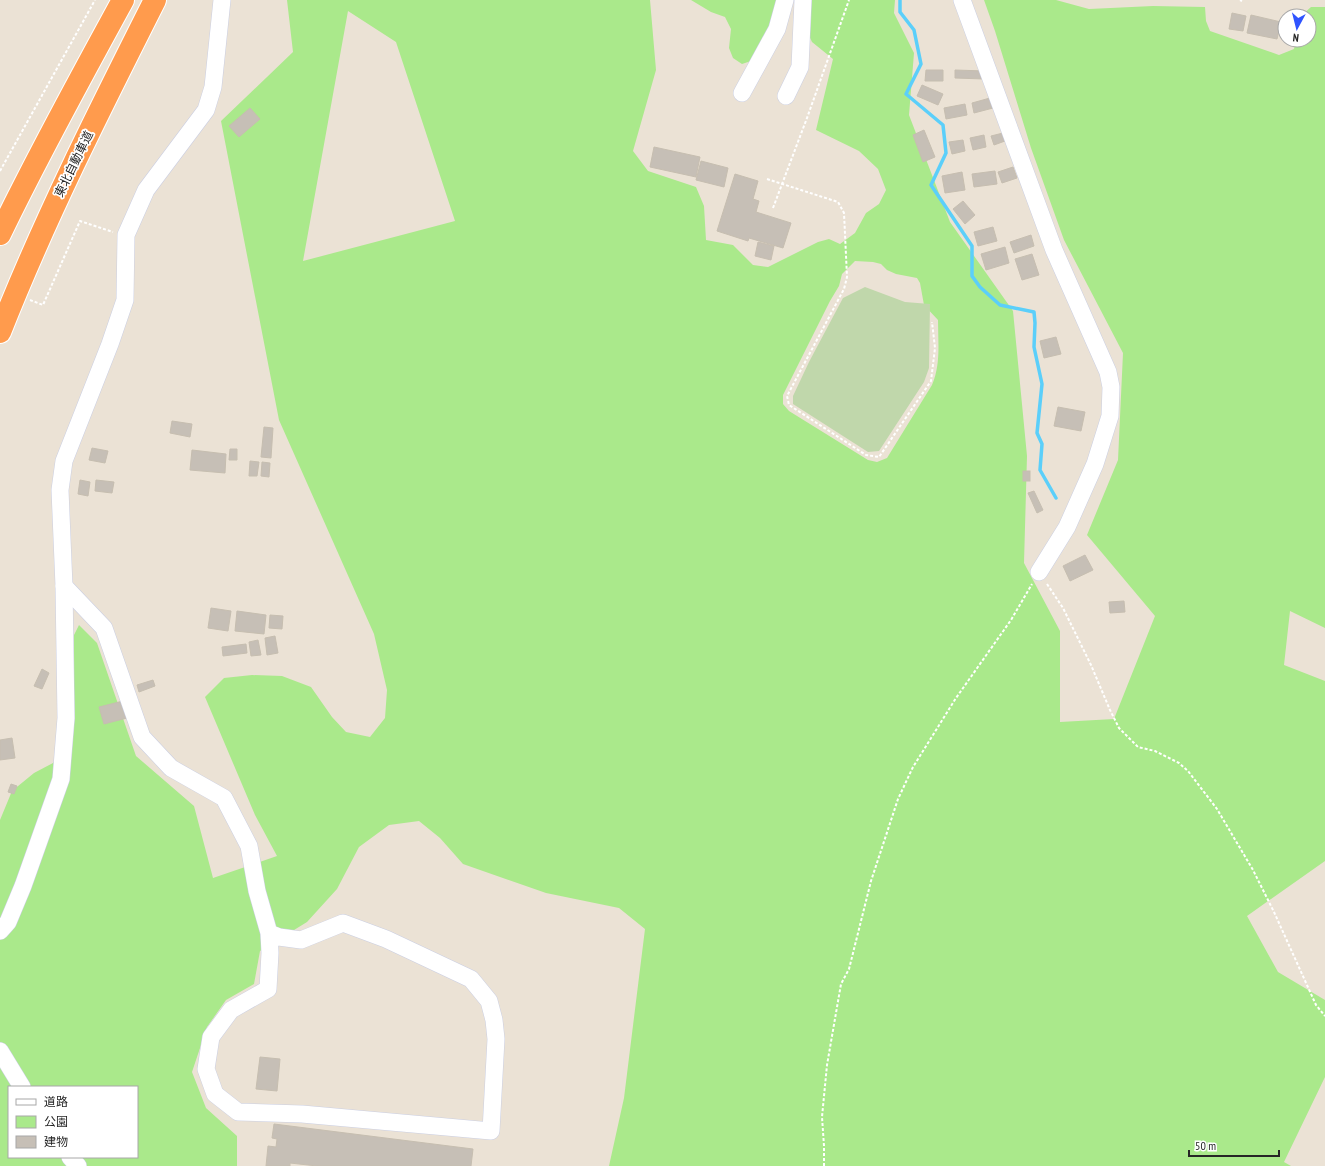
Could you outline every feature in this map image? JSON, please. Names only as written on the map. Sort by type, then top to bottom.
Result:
[{"type":"highway","points":[[0,234],[70,96],[123,0]]},
{"type":"highway","name":"東北自動車道","points":[[0,332],[55,203],[101,106],[155,0]]},
{"type":"street","points":[[0,931],[8,922],[24,886],[61,779],[66,718],[64,586],[60,490],[64,461],[110,344],[125,300],[126,236],[146,190],[206,110],[213,87],[222,0]]},
{"type":"street","points":[[742,92],[777,29],[785,0]]},
{"type":"street","points":[[786,96],[800,67],[803,0]]},
{"type":"street","points":[[962,0],[1054,250],[1108,372],[1111,387],[1110,416],[1095,464],[1067,527],[1039,572]]},
{"type":"street","points":[[64,586],[104,628],[142,737],[171,768],[224,798],[248,846],[257,891],[269,933],[270,953],[268,988],[231,1010],[211,1037],[206,1069],[215,1094],[238,1112],[302,1114],[491,1131],[496,1039],[494,1020],[489,1001],[471,979],[386,939],[343,924],[302,940],[279,937],[269,933]]},
{"type":"street","points":[[0,1051],[21,1086]]},
{"type":"street","points":[[71,1158],[78,1166]]},
{"type":"path","points":[[0,171],[95,0]]},
{"type":"path","points":[[773,208],[849,0]]},
{"type":"path","points":[[767,179],[838,202],[844,213],[847,277],[844,289],[787,396],[789,404],[866,455],[879,457],[931,381],[935,348],[932,322]]},
{"type":"path","points":[[27,299],[42,305],[80,221],[126,236]]},
{"type":"path","points":[[824,1166],[822,1116],[826,1065],[841,984],[848,969],[871,881],[898,799],[913,767],[956,698],[1011,620],[1039,572],[1063,608],[1091,665],[1110,710],[1120,728],[1138,747],[1155,751],[1179,763],[1188,771],[1217,809],[1253,870],[1274,912],[1316,1005],[1325,1016]]},
{"type":"green space","points":[[287,0],[650,0],[656,70],[633,151],[648,171],[696,187],[704,206],[706,240],[733,245],[753,265],[768,267],[818,242],[829,239],[840,244],[855,233],[866,213],[879,204],[886,190],[878,169],[859,151],[816,130],[833,59],[812,42],[805,27],[801,0],[895,0],[894,13],[914,53],[909,115],[950,222],[1013,311],[1027,456],[1024,563],[1060,631],[1060,722],[1114,719],[1155,616],[1087,535],[1118,460],[1123,353],[1064,240],[1031,148],[984,0],[1056,0],[1089,9],[1153,6],[1205,7],[1206,21],[1210,31],[1279,55],[1294,48],[1317,48],[1317,8],[1310,8],[1325,7],[1325,628],[1290,611],[1284,665],[1325,681],[1325,861],[1247,916],[1278,972],[1325,1000],[1325,1077],[1284,1162],[1291,1166],[609,1166],[624,1098],[645,929],[619,908],[546,893],[463,864],[440,838],[419,821],[389,825],[359,847],[337,889],[307,922],[260,951],[254,984],[226,1000],[207,1027],[192,1072],[206,1108],[237,1136],[237,1166],[0,1166],[0,820],[12,791],[34,773],[53,763],[73,740],[74,635],[79,625],[97,643],[136,756],[194,806],[213,878],[277,856],[255,815],[205,697],[224,678],[252,675],[282,676],[311,687],[332,717],[346,732],[370,737],[385,718],[387,690],[374,634],[279,420],[221,121],[293,52]],"holes":[[[348,11],[396,42],[455,221],[303,261]],[[855,261],[881,264],[887,270],[896,274],[917,278],[920,283],[924,305],[938,320],[938,361],[932,385],[887,458],[877,462],[868,460],[789,411],[783,404],[783,395],[839,286],[842,274]]]},
{"type":"green space","points":[[691,0],[785,0],[751,61],[742,64],[733,58],[729,48],[731,29],[725,17],[711,12]]},
{"type":"green space","points":[[865,287],[905,302],[930,304],[929,368],[924,382],[879,451],[868,452],[793,404],[793,396],[809,362],[843,298]]},
{"type":"building","points":[[1232,13],[1246,16],[1243,31],[1229,29]]},
{"type":"building","points":[[1251,15],[1277,21],[1277,39],[1247,33]]},
{"type":"building","points":[[926,70],[943,70],[943,81],[925,81]]},
{"type":"building","points":[[955,70],[985,71],[984,79],[955,78]]},
{"type":"building","points":[[922,85],[943,94],[938,105],[917,96]]},
{"type":"building","points":[[990,98],[993,108],[974,113],[972,103]]},
{"type":"building","points":[[965,104],[967,115],[946,119],[944,108]]},
{"type":"building","points":[[250,108],[260,119],[239,137],[229,126]]},
{"type":"building","points":[[924,130],[935,157],[923,162],[913,135]]},
{"type":"building","points":[[1003,133],[1005,141],[994,145],[991,136]]},
{"type":"building","points":[[984,135],[986,147],[973,150],[970,138]]},
{"type":"building","points":[[963,140],[965,151],[952,154],[949,142]]},
{"type":"building","points":[[654,147],[700,157],[696,177],[650,167]]},
{"type":"building","points":[[701,161],[728,168],[724,187],[696,180]]},
{"type":"building","points":[[1013,167],[1017,178],[1002,183],[998,172]]},
{"type":"building","points":[[995,171],[997,184],[974,187],[972,174]]},
{"type":"building","points":[[962,172],[965,190],[945,193],[942,176]]},
{"type":"building","points":[[735,174],[758,181],[753,199],[759,201],[756,212],[791,223],[783,248],[749,238],[748,241],[717,231]]},
{"type":"building","points":[[963,201],[975,215],[965,224],[953,209]]},
{"type":"building","points":[[993,227],[997,241],[978,246],[974,232]]},
{"type":"building","points":[[1031,235],[1034,246],[1014,253],[1010,242]]},
{"type":"building","points":[[758,242],[774,246],[771,260],[755,256]]},
{"type":"building","points":[[1005,247],[1009,263],[986,270],[981,254]]},
{"type":"building","points":[[1032,254],[1039,275],[1022,280],[1015,259]]},
{"type":"building","points":[[1056,337],[1061,354],[1044,358],[1040,341]]},
{"type":"building","points":[[1058,407],[1085,412],[1081,431],[1054,426]]},
{"type":"building","points":[[172,421],[192,424],[190,437],[170,433]]},
{"type":"building","points":[[264,427],[273,428],[271,458],[261,457]]},
{"type":"building","points":[[92,448],[108,451],[105,463],[89,460]]},
{"type":"building","points":[[230,449],[237,449],[237,460],[229,460]]},
{"type":"building","points":[[192,450],[226,454],[225,473],[190,470]]},
{"type":"building","points":[[250,461],[259,462],[257,476],[249,476]]},
{"type":"building","points":[[262,462],[270,463],[269,477],[261,476]]},
{"type":"building","points":[[1023,471],[1030,471],[1030,481],[1023,481]]},
{"type":"building","points":[[80,480],[90,482],[88,496],[78,494]]},
{"type":"building","points":[[96,480],[114,482],[112,493],[95,491]]},
{"type":"building","points":[[1034,491],[1043,510],[1037,513],[1028,493]]},
{"type":"building","points":[[1085,555],[1093,570],[1070,581],[1063,566]]},
{"type":"building","points":[[1124,601],[1125,612],[1110,613],[1109,602]]},
{"type":"building","points":[[211,608],[231,611],[228,631],[208,628]]},
{"type":"building","points":[[237,611],[266,615],[264,634],[235,631]]},
{"type":"building","points":[[270,615],[283,616],[282,629],[269,628]]},
{"type":"building","points":[[275,636],[278,653],[267,655],[265,638]]},
{"type":"building","points":[[258,640],[261,655],[251,656],[249,642]]},
{"type":"building","points":[[246,644],[247,653],[223,656],[222,647]]},
{"type":"building","points":[[42,669],[49,673],[42,689],[34,686]]},
{"type":"building","points":[[153,680],[155,686],[139,692],[137,685]]},
{"type":"building","points":[[123,701],[127,718],[104,724],[99,707]]},
{"type":"building","points":[[12,738],[15,758],[0,760],[0,740]]},
{"type":"building","points":[[11,784],[17,786],[14,794],[8,792]]},
{"type":"building","points":[[260,1057],[280,1059],[277,1091],[256,1089]]},
{"type":"building","points":[[274,1124],[473,1149],[471,1166],[317,1166],[290,1163],[290,1166],[266,1166],[268,1146],[276,1147],[277,1139],[272,1138]]},
{"type":"waterway","points":[[900,0],[900,12],[914,30],[921,64],[906,94],[943,125],[946,153],[931,185],[972,246],[972,276],[980,287],[1000,305],[1034,312],[1034,347],[1042,384],[1037,433],[1042,444],[1040,470],[1056,498]]}]
